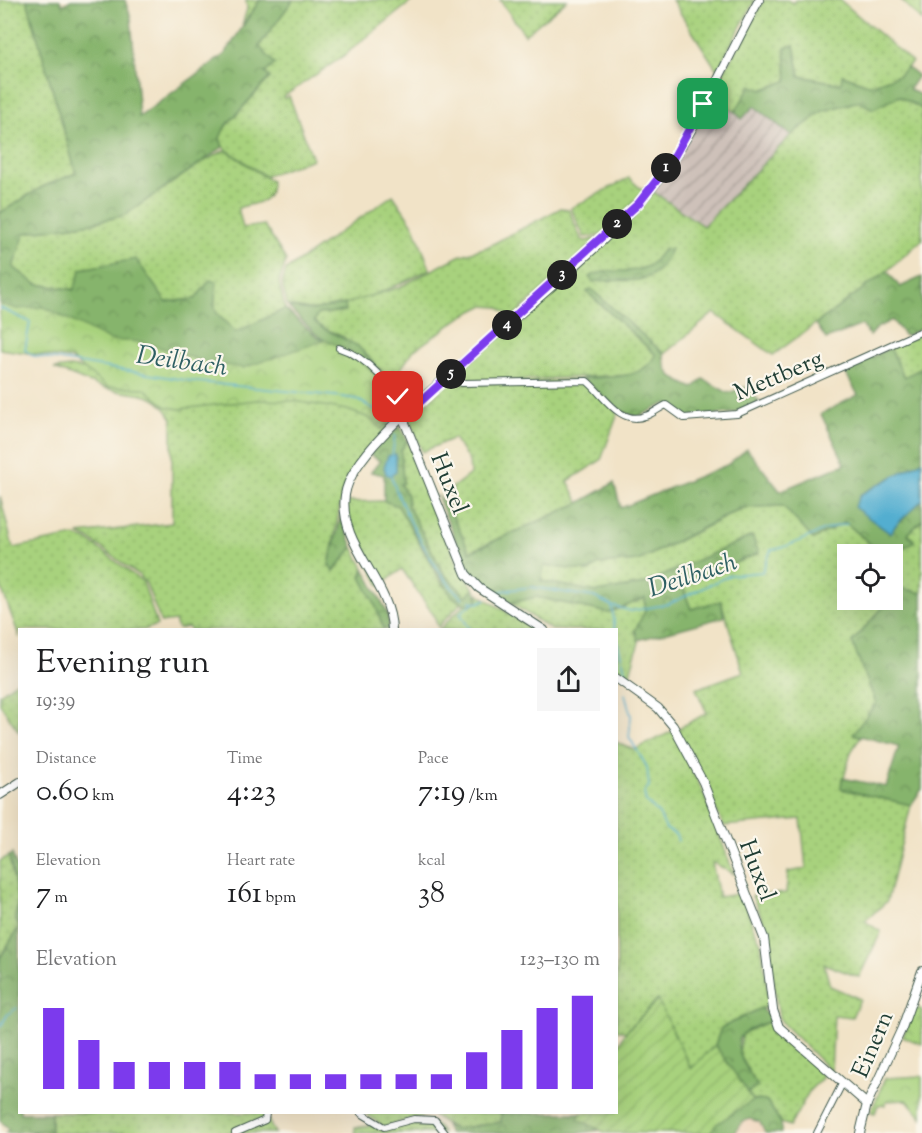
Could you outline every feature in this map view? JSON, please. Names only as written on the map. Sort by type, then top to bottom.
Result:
[{"type":"main road","points":[[392,628],[386,605],[348,530],[344,508],[345,492],[359,462],[405,415],[638,204],[671,162],[759,0]]},
{"type":"main road","name":"Huxel","points":[[405,415],[466,574],[479,588],[541,628]]},
{"type":"main road","name":"Huxel","points":[[618,679],[658,708],[673,726],[703,782],[764,938],[773,1010],[779,1027],[867,1104]]},
{"type":"main road","points":[[0,795],[18,783]]},
{"type":"main road","name":"Einern","points":[[860,1133],[867,1104],[902,1028],[922,971]]},
{"type":"street","name":"Mettberg","points":[[451,375],[462,383],[586,381],[610,406],[632,418],[644,417],[666,405],[684,418],[732,415],[776,398],[922,331]]},
{"type":"street","points":[[339,348],[351,352],[391,388],[405,415]]},
{"type":"street","points":[[817,1133],[842,1084]]},
{"type":"street","points":[[235,1133],[265,1120],[266,1114]]},
{"type":"street","points":[[363,1114],[384,1127],[414,1119],[435,1120],[445,1133]]},
{"type":"shaded area","points":[[712,93],[742,118],[754,106],[791,135],[703,226],[652,191]]},
{"type":"shaded area","points":[[750,1119],[760,1122],[765,1133],[735,1133],[742,1122]]},
{"type":"green space","points":[[0,0],[27,0],[76,173],[42,187],[0,213]]},
{"type":"green space","points":[[27,0],[60,0],[62,5],[71,0],[125,0],[131,18],[139,117],[225,54],[260,0],[293,0],[259,46],[275,64],[265,73],[270,77],[225,127],[220,138],[223,147],[125,215],[92,223],[25,233],[13,267],[36,284],[74,290],[81,269],[136,259],[166,302],[195,299],[210,280],[217,282],[215,306],[218,314],[236,332],[285,309],[317,337],[339,349],[274,375],[121,356],[0,309],[0,213],[42,187],[76,173]]},
{"type":"green space","points":[[246,0],[260,0],[242,25],[247,9]]},
{"type":"green space","points":[[293,0],[413,0],[342,57],[283,97],[285,99],[289,96],[313,159],[265,176],[223,147],[219,139],[225,127],[270,78],[265,73],[259,46]]},
{"type":"green space","points":[[500,0],[567,0],[525,35]]},
{"type":"green space","points":[[672,0],[755,0],[717,70]]},
{"type":"green space","points":[[764,0],[787,0],[793,3],[795,0],[840,0],[912,62],[899,75],[871,85],[843,75],[842,84],[800,76],[794,45],[785,48],[787,81],[761,90],[751,85],[735,112],[712,93]]},
{"type":"green space","points":[[901,0],[922,0],[922,21]]},
{"type":"green space","points":[[794,45],[800,76],[841,84],[842,75],[871,85],[899,75],[907,67],[918,76],[909,89],[922,96],[922,109],[899,96],[873,109],[858,101],[823,111],[791,135],[754,106],[742,119],[735,112],[751,85],[762,90],[787,81],[785,48]]},
{"type":"green space","points":[[899,96],[922,109],[922,240],[887,271],[773,355],[714,313],[664,354],[591,289],[587,292],[656,355],[653,362],[633,375],[462,382],[454,375],[652,191],[703,226],[791,135],[823,111],[859,101],[873,109]]},
{"type":"green space","points":[[225,150],[271,181],[269,195],[266,199],[238,208],[243,228],[264,225],[286,260],[279,282],[285,309],[236,333],[216,313],[212,305],[215,293],[210,281],[195,299],[166,302],[36,284],[13,267],[24,233],[92,223],[125,215],[203,162]]},
{"type":"green space","points":[[629,178],[640,188],[646,190],[602,235],[584,237],[571,208]]},
{"type":"green space","points":[[393,195],[414,226],[430,269],[360,300],[321,309],[303,309],[287,305],[282,283],[286,270]]},
{"type":"green space","points":[[561,208],[569,210],[581,239],[585,241],[599,238],[512,317],[498,307],[483,306],[463,316],[413,351],[389,386],[344,337],[321,327],[314,321],[318,314],[345,311],[345,304],[400,287],[459,256],[487,247]]},
{"type":"green space","points":[[664,249],[671,249],[664,263],[648,277],[628,281],[593,282],[589,277],[603,272],[641,269],[650,265]]},
{"type":"green space","points":[[887,271],[900,287],[922,277],[922,328],[905,336],[892,320],[878,327],[870,336],[862,325],[826,339],[816,324]]},
{"type":"green space","points":[[591,289],[664,354],[668,372],[676,379],[693,388],[703,379],[728,393],[746,387],[760,402],[734,413],[686,417],[667,403],[637,417],[620,411],[582,378],[613,377],[633,373],[650,363],[656,355],[587,292]]},
{"type":"green space","points":[[0,304],[17,309],[44,307],[109,340],[143,342],[206,362],[243,368],[325,340],[349,350],[396,393],[403,410],[382,429],[369,418],[347,410],[294,401],[257,400],[180,409],[167,407],[144,388],[107,387],[71,359],[0,349]]},
{"type":"green space","points":[[345,304],[346,311],[318,314],[314,321],[358,346],[384,374],[383,379],[317,335],[288,307],[312,310]]},
{"type":"green space","points":[[922,333],[922,368],[904,378],[890,348]]},
{"type":"green space","points":[[890,348],[904,377],[922,368],[922,461],[861,494],[895,526],[922,500],[922,520],[908,534],[914,541],[903,548],[903,544],[870,544],[845,522],[813,539],[783,506],[741,508],[638,561],[599,564],[589,571],[544,566],[541,581],[597,592],[644,584],[752,536],[759,553],[682,585],[691,609],[721,601],[724,617],[638,640],[635,630],[645,611],[645,598],[609,613],[536,597],[511,603],[493,592],[467,568],[437,495],[447,504],[470,552],[579,503],[614,483],[621,508],[727,465],[747,449],[780,491],[845,464],[821,414],[858,395],[844,370]]},
{"type":"green space","points":[[70,367],[300,397],[384,417],[389,427],[343,489],[329,565],[334,571],[353,547],[364,568],[361,577],[375,603],[383,628],[178,628],[175,621],[161,623],[146,583],[140,576],[88,538],[78,534],[172,523],[172,419],[166,409],[152,398],[94,385],[54,369]]},
{"type":"green space","points":[[453,378],[461,384],[582,380],[618,413],[601,460],[568,481],[579,503],[469,552],[447,504],[451,502],[452,488],[470,474],[469,461],[454,438],[422,452],[410,419]]},
{"type":"green space","points":[[400,426],[407,440],[401,451],[403,483],[400,484],[407,495],[408,506],[444,574],[466,596],[474,589],[479,599],[473,605],[461,603],[451,595],[398,506],[384,501],[384,475],[371,472],[380,461],[369,454]]},
{"type":"green space","points":[[407,440],[460,570],[474,589],[466,596],[444,574],[408,506],[407,495],[400,484],[403,483],[401,451]]},
{"type":"green space","points":[[0,496],[13,548],[74,536],[87,540],[143,582],[157,625],[149,628],[18,628],[18,633],[0,584]]},
{"type":"green space","points":[[384,501],[398,506],[441,582],[461,603],[438,627],[433,614],[402,569],[380,586],[347,521],[346,502]]},
{"type":"green space","points":[[783,505],[813,539],[845,522],[870,544],[837,544],[837,610],[881,610],[852,642],[876,703],[854,734],[861,736],[851,752],[841,789],[911,805],[887,901],[865,921],[881,932],[859,977],[824,964],[830,986],[860,999],[852,1017],[834,1015],[831,1071],[779,1018],[766,927],[752,896],[786,893],[788,872],[806,869],[801,819],[724,826],[677,729],[707,713],[696,689],[743,672],[721,601],[691,609],[682,585],[759,553],[752,536],[644,584],[597,592],[541,581],[544,566],[589,571],[599,564],[638,561],[744,508]]},
{"type":"green space","points":[[341,516],[353,547],[334,571],[329,565]]},
{"type":"green space","points":[[922,520],[922,593],[903,589],[903,548],[914,540],[908,534]]},
{"type":"green space","points":[[364,568],[388,614],[389,628],[383,628],[374,602],[361,577]]},
{"type":"green space","points":[[903,589],[922,593],[922,789],[911,805],[841,789],[842,778],[886,787],[899,746],[853,734],[876,703],[852,642],[880,610],[903,610]]},
{"type":"green space","points":[[478,593],[532,628],[441,628],[465,604],[473,605],[479,599]]},
{"type":"green space","points":[[536,597],[609,613],[645,598],[645,611],[635,630],[639,642],[629,677],[618,670],[618,628],[549,628],[511,603]]},
{"type":"green space","points":[[18,681],[18,731],[0,704],[0,694]]},
{"type":"green space","points":[[673,731],[703,792],[734,874],[712,862],[719,897],[743,893],[752,925],[761,943],[770,1008],[761,1008],[721,1028],[715,1045],[691,1069],[657,1000],[625,1032],[618,1030],[618,743],[634,750]]},
{"type":"green space","points":[[12,854],[18,871],[18,901],[9,856]]},
{"type":"green space","points":[[9,856],[18,901],[15,919],[18,929],[0,958],[0,861]]},
{"type":"green space","points":[[18,901],[18,924],[15,919]]},
{"type":"green space","points":[[18,929],[18,1114],[51,1114],[51,1131],[5,1133],[9,1129],[0,1121],[0,958]]},
{"type":"green space","points":[[658,1000],[691,1069],[715,1045],[753,1100],[715,1125],[710,1133],[606,1133],[578,1119],[580,1114],[618,1114],[618,1046],[625,1033]]},
{"type":"green space","points":[[914,1007],[922,1010],[922,1044],[903,1037]]},
{"type":"green space","points":[[761,1008],[766,1014],[770,1013],[771,1021],[753,1027],[744,1033],[738,1046],[742,1060],[758,1087],[748,1093],[715,1045],[721,1028]]},
{"type":"green space","points":[[771,1021],[774,1029],[822,1071],[822,1078],[810,1090],[790,1126],[781,1123],[767,1101],[753,1100],[748,1093],[757,1087],[739,1052],[743,1033]]},
{"type":"green space","points":[[922,1076],[922,1118],[907,1100],[886,1101],[886,1105],[878,1105],[875,1113],[871,1112],[885,1078]]},
{"type":"green space","points":[[753,1100],[767,1101],[781,1123],[781,1133],[765,1133],[760,1122],[750,1119],[742,1122],[735,1133],[710,1133],[714,1125]]},
{"type":"green space","points":[[51,1114],[265,1114],[275,1133],[30,1133],[40,1129],[51,1131]]},
{"type":"green space","points":[[366,1114],[431,1114],[384,1127]]},
{"type":"green space","points":[[431,1114],[501,1114],[502,1122],[454,1129]]},
{"type":"green space","points":[[501,1114],[581,1114],[579,1119],[600,1130],[579,1133],[449,1133],[445,1125],[454,1129],[501,1122]]},
{"type":"green space","points":[[419,1121],[432,1123],[442,1133],[355,1133],[355,1128],[373,1125],[380,1129],[390,1128]]},
{"type":"water","points":[[396,454],[396,472],[390,476],[386,474],[384,467],[388,456]]},
{"type":"water","points":[[922,461],[922,500],[895,526],[891,534],[854,507],[861,494]]},
{"type":"waterway","name":"Deilbach","points":[[0,308],[30,322],[25,350],[34,356],[198,382],[356,399],[392,419]]},
{"type":"waterway","name":"Deilbach","points":[[392,457],[395,435]]},
{"type":"waterway","name":"Deilbach","points":[[391,476],[421,542],[443,576],[463,598]]},
{"type":"waterway","name":"Deilbach","points":[[497,594],[502,591],[531,587],[594,597],[612,606],[631,611],[669,604],[730,575],[762,572],[771,550],[847,524]]},
{"type":"waterway","name":"Deilbach","points":[[470,601],[478,603],[486,599]]},
{"type":"waterway","points":[[469,628],[460,613],[474,602]]},
{"type":"waterway","points":[[612,607],[615,628]]},
{"type":"waterway","points":[[618,644],[627,677]]},
{"type":"waterway","points":[[625,694],[631,716],[629,737],[647,767],[649,786],[644,793],[646,802],[659,814],[666,829],[676,835],[678,841]]},
{"type":"waterway","points":[[0,1027],[8,1014],[17,1008]]},
{"type":"route","points":[[398,397],[408,413],[603,238],[638,204],[671,162],[703,104]]}]
